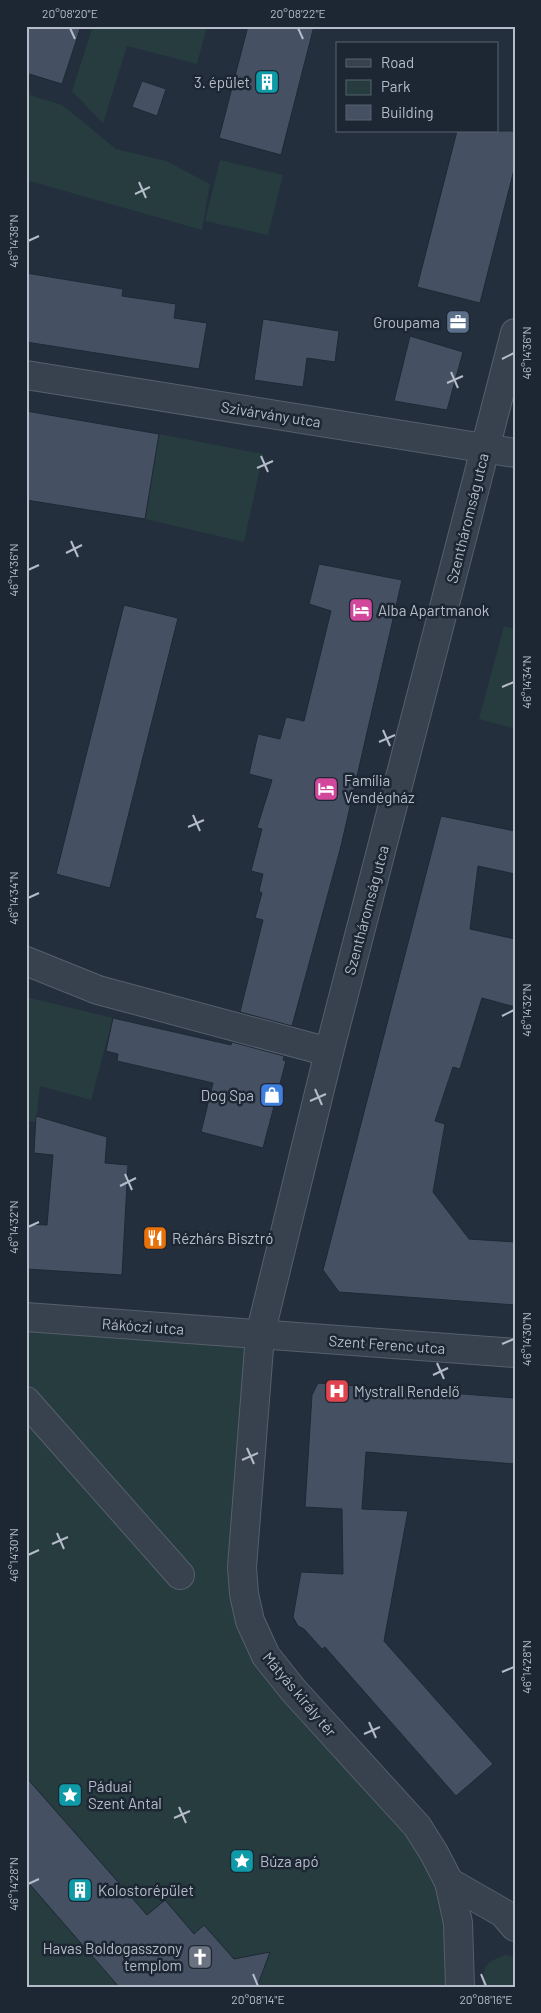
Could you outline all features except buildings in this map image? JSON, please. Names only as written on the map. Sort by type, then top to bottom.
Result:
[{"type":"street","name":"Szentháromság utca","points":[[260,1335],[329,1052],[515,333]]},
{"type":"street","name":"Szivárvány utca","points":[[26,375],[515,453]]},
{"type":"street","points":[[26,961],[98,990],[329,1052]]},
{"type":"street","name":"Rákóczi utca","points":[[26,1317],[260,1335]]},
{"type":"street","name":"Szent Ferenc utca","points":[[260,1335],[515,1353]]},
{"type":"street","name":"Mátyás király tér","points":[[260,1335],[242,1567],[244,1594],[250,1620],[266,1656],[294,1691],[417,1826],[434,1853],[449,1882],[458,1923],[460,1987]]},
{"type":"street","points":[[26,1400],[180,1575]]},
{"type":"street","points":[[449,1882],[503,1914],[515,1927]]},
{"type":"green space","points":[[93,26],[207,26],[197,64],[127,46],[103,123],[72,91]]},
{"type":"green space","points":[[26,94],[62,105],[116,149],[166,161],[210,184],[202,230],[26,180]]},
{"type":"green space","points":[[220,160],[283,175],[268,235],[205,221]]},
{"type":"green space","points":[[159,434],[263,454],[244,542],[145,519]]},
{"type":"green space","points":[[504,626],[515,629],[515,729],[479,719]]},
{"type":"green space","points":[[26,997],[113,1018],[91,1100],[40,1086],[36,1122],[26,1121]]},
{"type":"green space","points":[[26,1317],[260,1335],[250,1621],[434,1853],[460,1987],[26,1987]]},
{"type":"green space","points":[[506,1955],[515,1957],[515,1987],[482,1987],[487,1965]]},
{"type":"place","name":"3. épület","points":[[267,82]]},
{"type":"place","name":"Groupama","points":[[458,322]]},
{"type":"place","name":"Alba Apartmanok","points":[[361,610]]},
{"type":"place","name":"Família Vendégház","points":[[326,789]]},
{"type":"place","name":"Dog Spa","points":[[272,1095]]},
{"type":"place","name":"Rézhárs Bisztró","points":[[155,1238]]},
{"type":"place","name":"Mystrall Rendelő","points":[[337,1391]]},
{"type":"place","name":"Páduai Szent Antal","points":[[70,1795]]},
{"type":"place","name":"Búza apó","points":[[242,1861]]},
{"type":"place","name":"Kolostorépület","points":[[80,1890]]},
{"type":"place","name":"Havas Boldogasszony templom","points":[[200,1957]]}]
